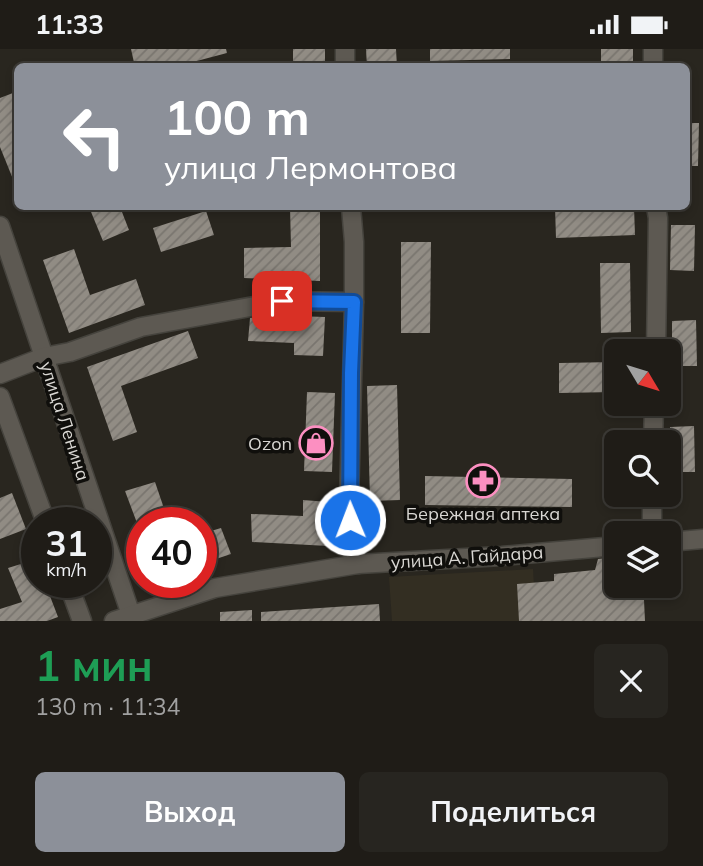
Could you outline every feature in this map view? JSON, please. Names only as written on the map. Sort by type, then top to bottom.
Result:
[{"type":"street","points":[[351,210],[354,302],[349,501],[352,540],[358,564]]},
{"type":"street","points":[[656,339],[657,210]]},
{"type":"street","name":"улица Ленина","points":[[0,226],[44,357],[123,618]]},
{"type":"street","points":[[0,374],[44,357],[70,352],[141,327],[282,301],[354,302]]},
{"type":"street","points":[[0,397],[40,507]]},
{"type":"street","points":[[681,541],[703,539]]},
{"type":"street","name":"улица А. Гайдара","points":[[123,618],[215,588],[358,564],[604,547]]},
{"type":"street","points":[[74,598],[82,621]]},
{"type":"shaded area","points":[[533,569],[536,621],[392,621],[389,577]]},
{"type":"building","points":[[131,49],[226,49],[227,53],[189,63],[134,63]]},
{"type":"building","points":[[293,49],[325,49],[325,63],[293,63]]},
{"type":"building","points":[[366,49],[396,49],[397,63],[367,63]]},
{"type":"building","points":[[430,49],[510,49],[510,59],[430,61]]},
{"type":"building","points":[[601,49],[633,49],[633,63],[601,63]]},
{"type":"building","points":[[14,93],[14,182],[0,147],[0,98]]},
{"type":"building","points":[[690,123],[699,123],[698,166],[690,166]]},
{"type":"building","points":[[90,210],[121,210],[129,230],[103,241]]},
{"type":"building","points":[[290,210],[320,210],[320,281],[244,278],[244,248],[291,247]]},
{"type":"building","points":[[555,210],[634,210],[635,235],[556,238]]},
{"type":"building","points":[[206,211],[214,235],[161,252],[153,228]]},
{"type":"building","points":[[671,225],[695,225],[694,271],[670,270]]},
{"type":"building","points":[[401,242],[431,242],[430,333],[401,333]]},
{"type":"building","points":[[74,249],[90,295],[136,279],[145,305],[69,333],[43,260]]},
{"type":"building","points":[[600,263],[630,263],[631,332],[601,333]]},
{"type":"building","points":[[267,315],[325,317],[323,356],[294,355],[294,343],[248,341],[250,318]]},
{"type":"building","points":[[696,320],[697,366],[681,366],[681,339],[672,339],[672,321]]},
{"type":"building","points":[[188,331],[198,358],[121,386],[137,432],[113,441],[87,367]]},
{"type":"building","points":[[604,362],[604,392],[559,393],[559,363]]},
{"type":"building","points":[[397,385],[400,500],[370,501],[367,386]]},
{"type":"building","points":[[307,392],[335,393],[332,472],[304,471]]},
{"type":"building","points":[[694,426],[695,472],[681,472],[681,430],[670,430],[670,427]]},
{"type":"building","points":[[425,476],[572,479],[572,507],[425,505]]},
{"type":"building","points":[[155,482],[164,507],[131,507],[125,491]]},
{"type":"building","points":[[12,493],[21,516],[21,531],[0,539],[0,498]]},
{"type":"building","points":[[303,500],[328,502],[328,546],[252,542],[251,514],[303,516]]},
{"type":"building","points":[[221,528],[231,554],[217,559],[217,529]]},
{"type":"building","points":[[604,558],[604,598],[643,598],[645,621],[519,621],[517,584],[554,581],[554,574],[595,570],[598,559]]},
{"type":"building","points":[[21,564],[21,598],[51,598],[58,617],[47,621],[0,621],[0,609],[22,602],[8,568]]},
{"type":"building","points":[[379,604],[380,621],[261,621],[261,612]]},
{"type":"building","points":[[252,610],[252,621],[220,621],[220,612]]},
{"type":"place","name":"Ozon","points":[[316,443]]},
{"type":"place","name":"Бережная аптека","points":[[483,481]]},
{"type":"route","points":[[282,301],[354,302],[350,520]]}]
